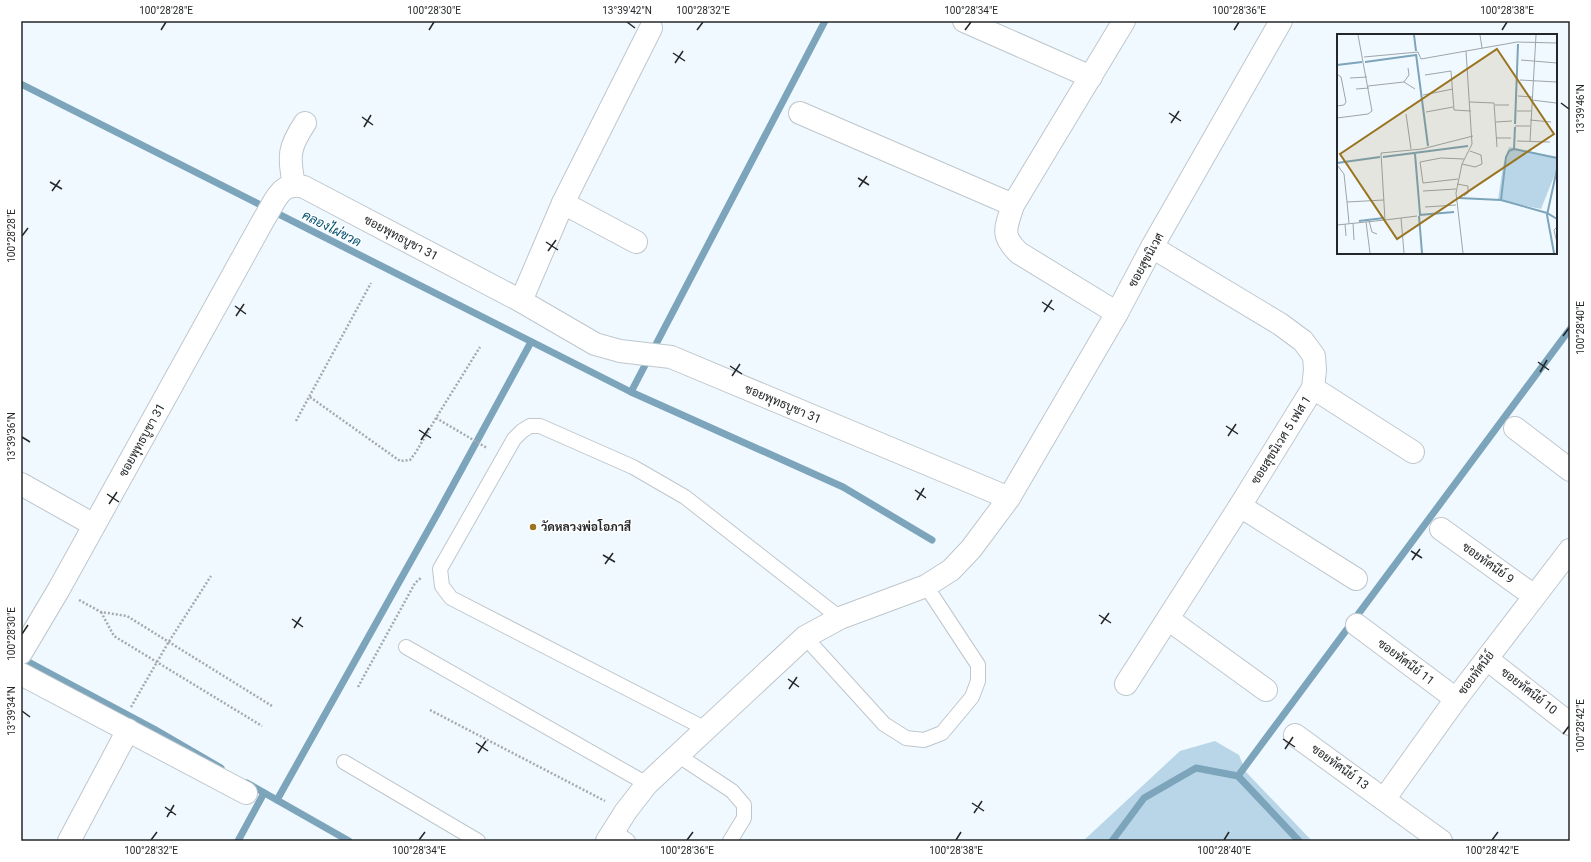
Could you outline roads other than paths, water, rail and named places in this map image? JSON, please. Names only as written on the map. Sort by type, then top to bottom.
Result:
[{"type":"street","points":[[964,21],[1091,78]]},
{"type":"street","points":[[1117,313],[1019,253],[1008,243],[1005,230],[1013,206],[1124,21]]},
{"type":"street","name":"ซอยสุขนิเวศ","points":[[616,838],[626,811],[647,784],[679,756],[747,689],[805,638],[840,618],[926,586],[951,570],[971,549],[1010,498],[1117,313],[1152,247],[1281,21]]},
{"type":"street","points":[[521,301],[563,203],[651,28]]},
{"type":"street","points":[[800,113],[1013,206]]},
{"type":"street","points":[[294,184],[290,163],[290,150],[294,139],[305,123]]},
{"type":"street","name":"ซอยพุทธบูชา 31","points":[[22,652],[264,219],[284,188],[294,184],[304,187],[521,301],[595,344],[620,351],[671,357],[1010,498]]},
{"type":"street","points":[[563,203],[636,242]]},
{"type":"street","name":"ซอยสุขนิเวศ 5 เฟส 1","points":[[1126,684],[1240,506],[1313,388],[1315,370],[1314,356],[1303,341],[1280,324],[1152,247]]},
{"type":"street","points":[[1313,388],[1413,452]]},
{"type":"street","points":[[1515,428],[1570,470]]},
{"type":"street","points":[[21,484],[94,525]]},
{"type":"street","points":[[1240,506],[1356,579]]},
{"type":"street","name":"ซอยทัศนีย์ 9","points":[[1441,529],[1534,596]]},
{"type":"street","name":"ซอยทัศนีย์","points":[[1385,798],[1456,699],[1570,550]]},
{"type":"street","points":[[1168,619],[1266,690]]},
{"type":"street","name":"ซอยทัศนีย์ 11","points":[[1357,625],[1456,699]]},
{"type":"street","name":"ซอยทัศนีย์ 10","points":[[1487,659],[1570,724]]},
{"type":"street","points":[[21,674],[128,721],[246,793]]},
{"type":"street","points":[[69,841],[128,721]]},
{"type":"street","name":"ซอยทัศนีย์ 13","points":[[1295,735],[1385,798],[1441,841]]},
{"type":"lane","points":[[706,729],[452,598],[442,586],[440,569],[514,439],[522,431],[530,426],[540,426],[633,467],[685,497],[840,618]]},
{"type":"lane","points":[[805,638],[884,724],[906,738],[924,740],[942,733],[972,697],[978,681],[978,665],[926,586]]},
{"type":"lane","points":[[406,647],[647,784]]},
{"type":"lane","points":[[679,756],[732,791],[744,805],[744,818],[730,841]]},
{"type":"lane","points":[[344,762],[478,841]]},
{"type":"waterway","points":[[631,392],[825,21]]},
{"type":"waterway","name":"คลองไผ่ขวด","points":[[21,84],[631,392],[843,487],[932,540]]},
{"type":"waterway","points":[[1112,841],[1144,798],[1196,768],[1238,776],[1570,329]]},
{"type":"waterway","points":[[277,800],[440,509],[531,342]]},
{"type":"waterway","points":[[21,658],[154,729],[221,768]]},
{"type":"waterway","points":[[1238,776],[1299,841]]},
{"type":"waterway","points":[[247,783],[349,841]]},
{"type":"waterway","points":[[238,841],[264,793]]},
{"type":"place","name":"วัดหลวงพ่อโอภาสี","points":[[533,527]]}]
